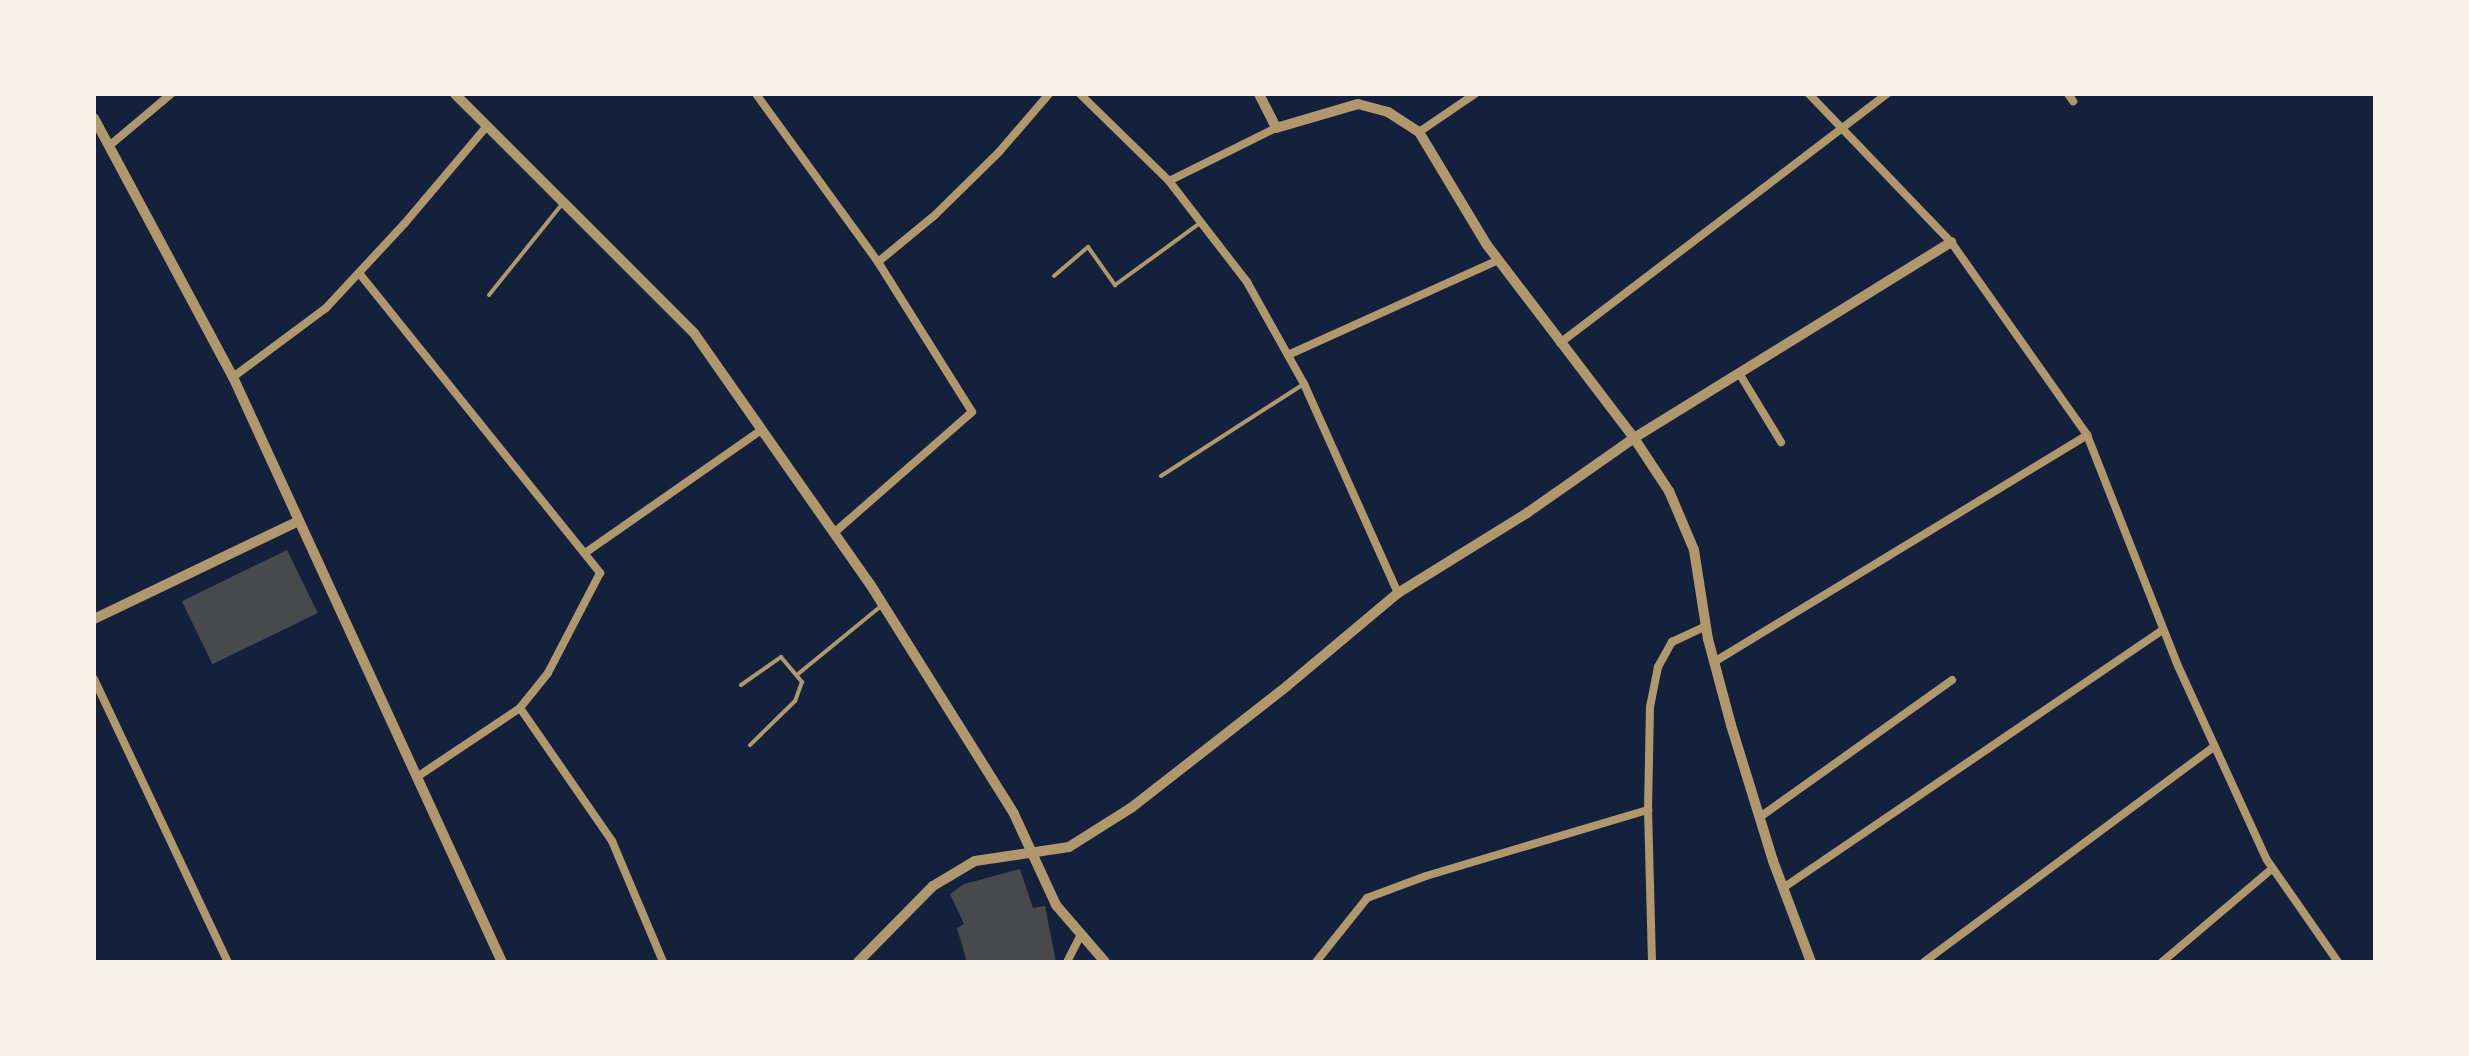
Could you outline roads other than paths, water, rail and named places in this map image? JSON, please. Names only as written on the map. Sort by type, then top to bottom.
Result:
[{"type":"street","points":[[109,146],[171,94]]},
{"type":"street","points":[[756,94],[878,262],[972,412],[835,532]]},
{"type":"street","points":[[878,262],[956,194],[1049,94]]},
{"type":"street","points":[[1080,94],[1169,181],[1247,282],[1304,384],[1398,593]]},
{"type":"street","points":[[1259,94],[1276,128]]},
{"type":"street","points":[[1419,132],[1475,94]]},
{"type":"street","points":[[1809,94],[1951,242],[2087,435],[2163,630],[2273,868],[2338,962]]},
{"type":"street","points":[[1560,343],[1887,94]]},
{"type":"street","points":[[457,95],[694,333],[883,604],[1006,801],[1033,850],[1056,905],[1105,962]]},
{"type":"street","points":[[1169,181],[1276,128],[1358,104],[1388,112],[1419,132],[1498,260],[1634,438],[1669,491],[1694,550],[1714,662],[1760,817],[1811,962]]},
{"type":"street","points":[[94,118],[233,377],[502,962]]},
{"type":"street","points":[[233,377],[326,308],[487,126]]},
{"type":"street","points":[[858,962],[933,886],[975,861],[1069,847],[1131,808],[1287,686],[1398,593],[1527,513],[1634,438],[1951,242]]},
{"type":"street","points":[[1288,355],[1498,260]]},
{"type":"street","points":[[359,273],[600,573],[548,673],[520,708],[417,777]]},
{"type":"street","points":[[1739,373],[1781,442]]},
{"type":"street","points":[[585,553],[761,430]]},
{"type":"street","points":[[1714,662],[2087,435]]},
{"type":"street","points":[[94,619],[299,521]]},
{"type":"street","points":[[1652,962],[1648,810],[1650,707],[1658,667],[1672,642],[1706,626]]},
{"type":"street","points":[[1783,888],[2163,630]]},
{"type":"street","points":[[94,679],[228,962]]},
{"type":"street","points":[[1760,817],[1952,680]]},
{"type":"street","points":[[520,708],[612,841],[663,962]]},
{"type":"street","points":[[1924,962],[2215,746]]},
{"type":"street","points":[[1316,962],[1367,898],[1426,876],[1648,810]]},
{"type":"street","points":[[2162,962],[2273,868]]},
{"type":"street","points":[[1067,962],[1080,936]]},
{"type":"lane","points":[[489,295],[563,203]]},
{"type":"lane","points":[[1054,276],[1088,247],[1115,285],[1202,222]]},
{"type":"lane","points":[[1161,476],[1304,384]]},
{"type":"lane","points":[[797,675],[883,604]]},
{"type":"lane","points":[[741,685],[781,657],[802,682],[795,701],[750,745]]}]
